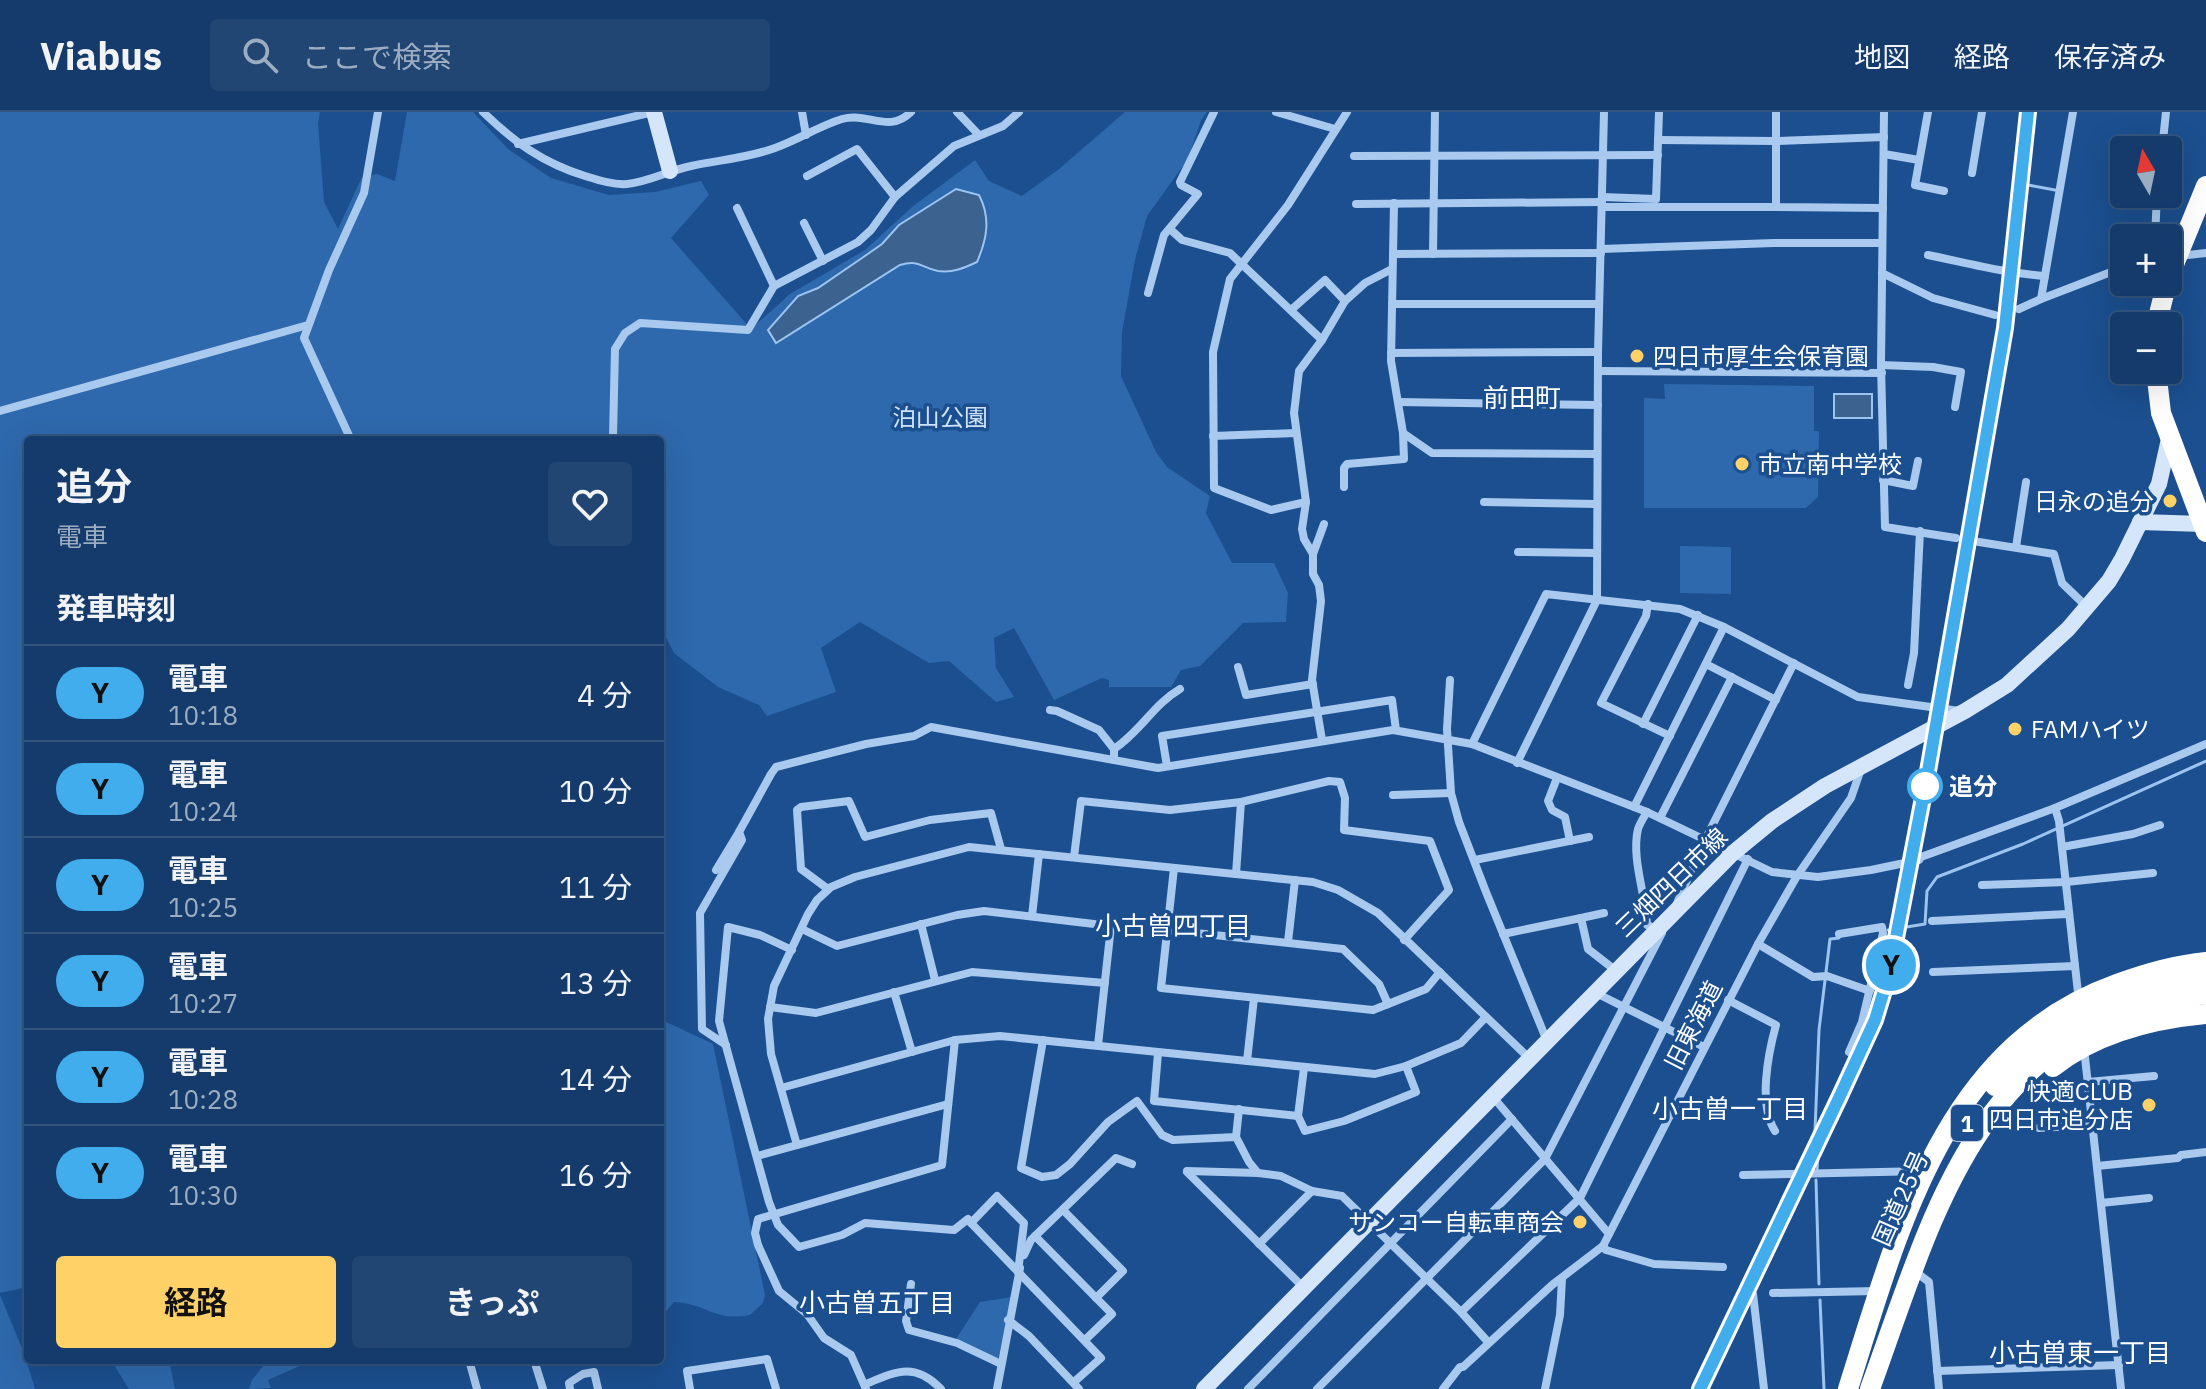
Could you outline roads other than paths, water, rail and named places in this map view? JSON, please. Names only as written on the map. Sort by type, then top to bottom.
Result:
[{"type":"highway","points":[[2182,248],[2206,186]]},
{"type":"highway","points":[[2158,384],[2161,413],[2169,439],[2205,528]]},
{"type":"highway","name":"1","points":[[1848,1389],[1908,1207],[1957,1114],[1999,1061],[2043,1023],[2079,1002],[2163,969],[2206,962]]},
{"type":"highway","name":"国道25号","points":[[1855,1389],[1906,1244],[1935,1176],[1956,1139],[2000,1080],[2049,1035],[2083,1014],[2139,991],[2206,979]]},
{"type":"highway","name":"国道25号","points":[[1871,1389],[1930,1223],[1958,1165],[2001,1099],[2044,1057],[2073,1037],[2158,1002],[2206,994]]},
{"type":"highway","name":"1","points":[[1871,1389],[1879,1384],[1921,1276],[1964,1179],[2000,1120],[2039,1079],[2083,1044],[2145,1023],[2206,1014]]},
{"type":"main road","points":[[654,112],[670,171]]},
{"type":"main road","name":"三畑四日市線","points":[[1204,1389],[1656,929],[1740,856],[1772,821],[1863,765],[2007,685],[2088,608],[2109,581],[2159,484],[2169,439]]},
{"type":"main road","points":[[2140,522],[2205,528]]},
{"type":"street","points":[[349,436],[304,338],[329,270],[364,193],[378,112]]},
{"type":"street","points":[[483,112],[518,144],[552,165],[616,184],[640,182],[670,171],[761,153],[844,119],[860,117],[892,123],[902,121],[911,112]]},
{"type":"street","points":[[518,144],[654,112]]},
{"type":"street","points":[[802,112],[806,135]]},
{"type":"street","points":[[957,112],[979,135]]},
{"type":"street","points":[[613,436],[615,349],[625,333],[640,323],[748,330],[774,286],[865,236],[895,197],[954,146],[1003,126],[1019,112]]},
{"type":"street","points":[[1148,293],[1164,235],[1198,194],[1180,182],[1214,112]]},
{"type":"street","points":[[1276,112],[1335,129]]},
{"type":"street","points":[[1306,502],[1271,510],[1214,488],[1213,352],[1230,279],[1288,205],[1347,112]]},
{"type":"street","points":[[1433,254],[1435,112]]},
{"type":"street","points":[[1517,763],[1597,600],[1598,352],[1604,112]]},
{"type":"street","points":[[1602,202],[1656,199],[1659,112]]},
{"type":"street","points":[[1776,112],[1776,207]]},
{"type":"street","points":[[1884,112],[1882,369],[1885,527],[1956,538]]},
{"type":"street","points":[[1928,112],[1915,185],[1944,191]]},
{"type":"street","points":[[1972,173],[1982,112]]},
{"type":"street","points":[[2041,299],[2073,112]]},
{"type":"street","points":[[2163,136],[2166,112]]},
{"type":"street","points":[[1658,140],[1776,141],[1884,137]]},
{"type":"street","points":[[807,176],[857,149],[895,197]]},
{"type":"street","points":[[1884,154],[1919,160]]},
{"type":"street","points":[[1354,156],[1658,155]]},
{"type":"street","points":[[1356,204],[1602,202],[1883,208]]},
{"type":"street","points":[[1344,487],[1344,468],[1347,464],[1404,459],[1403,433],[1391,371],[1394,203]]},
{"type":"street","points":[[737,208],[774,286]]},
{"type":"street","points":[[804,223],[823,261]]},
{"type":"street","points":[[1170,229],[1182,240],[1230,253],[1322,340]]},
{"type":"street","points":[[1393,254],[1601,251],[1774,243],[1882,243]]},
{"type":"street","points":[[2182,256],[2206,253]]},
{"type":"street","points":[[1928,255],[1996,272],[2045,276]]},
{"type":"street","points":[[1313,554],[1302,529],[1306,502],[1294,413],[1299,371],[1345,301],[1365,283],[1392,269]]},
{"type":"street","points":[[2019,309],[2110,272]]},
{"type":"street","points":[[1882,273],[1933,298],[1995,315]]},
{"type":"street","points":[[1291,310],[1325,280],[1345,301]]},
{"type":"street","points":[[1392,304],[1599,304]]},
{"type":"street","points":[[0,411],[308,325]]},
{"type":"street","points":[[1391,353],[1598,352]]},
{"type":"street","points":[[1598,371],[1882,369],[1961,372],[1955,407]]},
{"type":"street","points":[[1398,402],[1598,405]]},
{"type":"street","points":[[1213,436],[1296,433]]},
{"type":"street","points":[[1403,433],[1432,453],[1597,454]]},
{"type":"street","points":[[1883,480],[1913,486],[1918,461]]},
{"type":"street","points":[[2016,547],[2026,482]]},
{"type":"street","points":[[1484,502],[1597,504]]},
{"type":"street","points":[[1322,740],[1313,684],[1321,601],[1319,585],[1313,574],[1313,554],[1324,524]]},
{"type":"street","points":[[1908,685],[1914,653],[1920,531]]},
{"type":"street","points":[[1979,542],[2054,554],[2062,583],[2088,608]]},
{"type":"street","points":[[1518,552],[1596,553]]},
{"type":"street","points":[[1472,744],[1546,594],[1680,609],[1724,627],[1858,697],[1965,711]]},
{"type":"street","points":[[1648,604],[1646,616],[1601,703],[1670,736]]},
{"type":"street","points":[[1643,724],[1698,615]]},
{"type":"street","points":[[1634,807],[1724,627]]},
{"type":"street","points":[[1317,1389],[1545,1159],[1673,913],[1705,840],[1794,663]]},
{"type":"street","points":[[1706,664],[1776,700]]},
{"type":"street","points":[[1238,667],[1246,695],[1313,684]]},
{"type":"street","points":[[1660,818],[1732,677]]},
{"type":"street","points":[[1450,680],[1448,738],[1451,793],[1459,822],[1547,1042]]},
{"type":"street","points":[[1114,749],[1132,736],[1167,696],[1180,689]]},
{"type":"street","points":[[1167,766],[1162,736],[1392,700],[1396,730]]},
{"type":"street","points":[[1050,710],[1099,730],[1114,749],[1114,760]]},
{"type":"street","points":[[716,870],[776,767],[866,744],[914,736],[931,727],[1158,768],[1396,730],[1448,738],[1472,744],[1647,812],[1772,872],[1818,877],[1919,860],[2055,808],[2206,744]]},
{"type":"street","name":"旧東海道","points":[[1443,1389],[1460,1367],[1603,1246],[1758,944],[1797,876],[1851,798],[1863,765]]},
{"type":"street","points":[[1557,778],[1548,801],[1552,810],[1565,817],[1570,841]]},
{"type":"street","points":[[1074,857],[1081,801],[1170,810],[1241,802],[1329,781],[1340,782],[1345,798],[1344,830],[1430,841],[1449,890],[1404,940]]},
{"type":"street","points":[[1393,795],[1451,793]]},
{"type":"street","points":[[828,889],[801,869],[797,810],[801,807],[849,801],[865,837],[930,820],[991,813],[1001,849]]},
{"type":"street","points":[[1236,874],[1241,802]]},
{"type":"street","points":[[2055,808],[2061,833],[2079,1002]]},
{"type":"street","points":[[1647,812],[1638,829],[1637,851],[1647,925],[1656,929]]},
{"type":"street","points":[[2062,847],[2133,834],[2160,825]]},
{"type":"street","points":[[726,1045],[702,1029],[700,913],[742,840],[739,832]]},
{"type":"street","points":[[1475,860],[1589,837]]},
{"type":"street","points":[[797,1145],[769,1035],[770,1007],[774,986],[808,914],[828,889],[855,877],[969,847],[1313,882],[1338,890],[1367,904],[1531,1059]]},
{"type":"street","points":[[1032,916],[1039,854]]},
{"type":"street","points":[[1461,1312],[1580,1198],[1665,1027],[1740,856]]},
{"type":"street","points":[[1174,868],[1161,988],[1373,1010],[1426,989],[1440,972]]},
{"type":"street","points":[[1982,885],[2066,882],[2153,873]]},
{"type":"street","points":[[1288,942],[1295,880]]},
{"type":"street","points":[[802,929],[837,946],[984,911],[1111,926],[1098,1045]]},
{"type":"street","points":[[1503,934],[1604,913]]},
{"type":"street","points":[[1932,921],[2068,914]]},
{"type":"street","points":[[1581,918],[1588,949],[1615,970]]},
{"type":"street","points":[[921,924],[935,980]]},
{"type":"street","points":[[792,950],[760,935],[728,927],[719,1021],[778,1225],[799,1247],[842,1235],[865,1223],[954,1230],[968,1219],[1101,1358],[1077,1386],[1029,1336],[1008,1320]]},
{"type":"street","points":[[1839,934],[1882,927],[1880,954],[1862,1022],[1849,1052]]},
{"type":"street","points":[[1168,930],[1343,949],[1379,984],[1388,1004]]},
{"type":"street","points":[[1758,944],[1813,977],[1824,976],[1870,991]]},
{"type":"street","points":[[1933,972],[2075,966]]},
{"type":"street","points":[[770,1007],[816,1013],[972,972],[1105,983]]},
{"type":"street","points":[[894,992],[912,1052]]},
{"type":"street","points":[[1595,993],[1704,1047]]},
{"type":"street","points":[[1247,1061],[1254,998]]},
{"type":"street","points":[[1728,1000],[1776,1025],[1767,1057],[1767,1119],[1775,1131]]},
{"type":"street","points":[[781,1088],[955,1040],[1000,1036],[1375,1074],[1406,1066],[1461,1043],[1486,1017]]},
{"type":"street","points":[[941,1389],[928,1375],[912,1371],[884,1376],[866,1386],[851,1355],[824,1338],[807,1314],[779,1291],[755,1233],[758,1219],[774,1213],[942,1165],[955,1040]]},
{"type":"street","points":[[1043,1040],[1021,1168],[1042,1177],[1056,1175],[1108,1122],[1137,1101],[1162,1135],[1173,1140],[1236,1137]]},
{"type":"street","points":[[2083,1044],[2121,1389]]},
{"type":"street","points":[[1158,1053],[1154,1101],[1298,1116]]},
{"type":"street","points":[[1304,1068],[1298,1116],[1305,1131],[1344,1121],[1416,1092],[1406,1066]]},
{"type":"street","points":[[2088,1082],[2154,1076]]},
{"type":"street","points":[[1492,1097],[1609,1234]]},
{"type":"street","points":[[757,1156],[948,1104]]},
{"type":"street","points":[[1239,1109],[1236,1137],[1258,1173]]},
{"type":"street","points":[[1248,1389],[1512,1119]]},
{"type":"street","points":[[2039,1128],[2092,1125]]},
{"type":"street","points":[[2097,1166],[2206,1152]]},
{"type":"street","points":[[1018,1272],[1035,1236],[1116,1158],[1132,1164]]},
{"type":"street","points":[[1303,1287],[1187,1171],[1281,1176],[1312,1191],[1342,1196],[1488,1342]]},
{"type":"street","points":[[1743,1175],[1925,1171]]},
{"type":"street","points":[[1259,1244],[1312,1191]]},
{"type":"street","points":[[971,1223],[997,1196],[1024,1223],[997,1389]]},
{"type":"street","points":[[2101,1203],[2149,1198]]},
{"type":"street","points":[[1063,1210],[1123,1271],[1096,1298]]},
{"type":"street","points":[[1035,1236],[1112,1314],[1085,1340]]},
{"type":"street","points":[[1603,1246],[1606,1250],[1654,1264],[1723,1267]]},
{"type":"street","points":[[1921,1276],[1929,1282],[1939,1389]]},
{"type":"street","points":[[1545,1389],[1562,1304],[1562,1279]]},
{"type":"street","points":[[911,1284],[906,1321],[909,1330],[957,1343],[1001,1364]]},
{"type":"street","points":[[1773,1293],[1878,1291]]},
{"type":"street","points":[[1753,1294],[1764,1389]]},
{"type":"street","points":[[690,1389],[687,1371],[767,1359],[776,1389]]},
{"type":"street","points":[[470,1364],[477,1389]]},
{"type":"street","points":[[535,1364],[543,1389]]},
{"type":"street","points":[[1937,1371],[2119,1365]]},
{"type":"street","points":[[570,1389],[569,1383],[583,1374],[594,1372],[598,1389]]},
{"type":"waterway","points":[[2028,185],[2055,190]]},
{"type":"waterway","points":[[1888,930],[1925,924],[1927,891],[1937,877],[2023,844],[2206,761]]},
{"type":"waterway","points":[[1817,1170],[1818,1156],[1811,1147],[1815,1131],[1819,1030],[1830,939],[1839,938]]},
{"type":"waterway","points":[[1816,1180],[1819,1284]]},
{"type":"waterway","points":[[1820,1300],[1824,1389]]},
{"type":"railway","points":[[1700,1389],[1875,1020],[1889,974],[1927,777],[2005,328],[2028,112]]},
{"type":"train","name":"Y","points":[[1700,1389],[1875,1020],[1889,974],[1927,777],[2005,328],[2028,112]]},
{"type":"place","name":"四日市厚生会保育園","points":[[1637,356]]},
{"type":"place","name":"市立南中学校","points":[[1742,464]]},
{"type":"place","name":"日永の追分","points":[[2170,501]]},
{"type":"place","name":"FAMハイツ","points":[[2015,729]]},
{"type":"place","name":"追分","points":[[1925,786]]},
{"type":"place","name":"快適CLUB 四日市追分店","points":[[2149,1105]]},
{"type":"place","name":"サンコー自転車商会","points":[[1580,1222]]},
{"type":"district","name":"前田町","points":[[1522,397]]},
{"type":"district","name":"小古曽四丁目","points":[[1173,925]]},
{"type":"district","name":"小古曽一丁目","points":[[1730,1108]]},
{"type":"district","name":"小古曽五丁目","points":[[877,1302]]},
{"type":"district","name":"小古曽東一丁目","points":[[2080,1352]]},
{"type":"park label","name":"泊山公園","points":[[940,417]]}]
